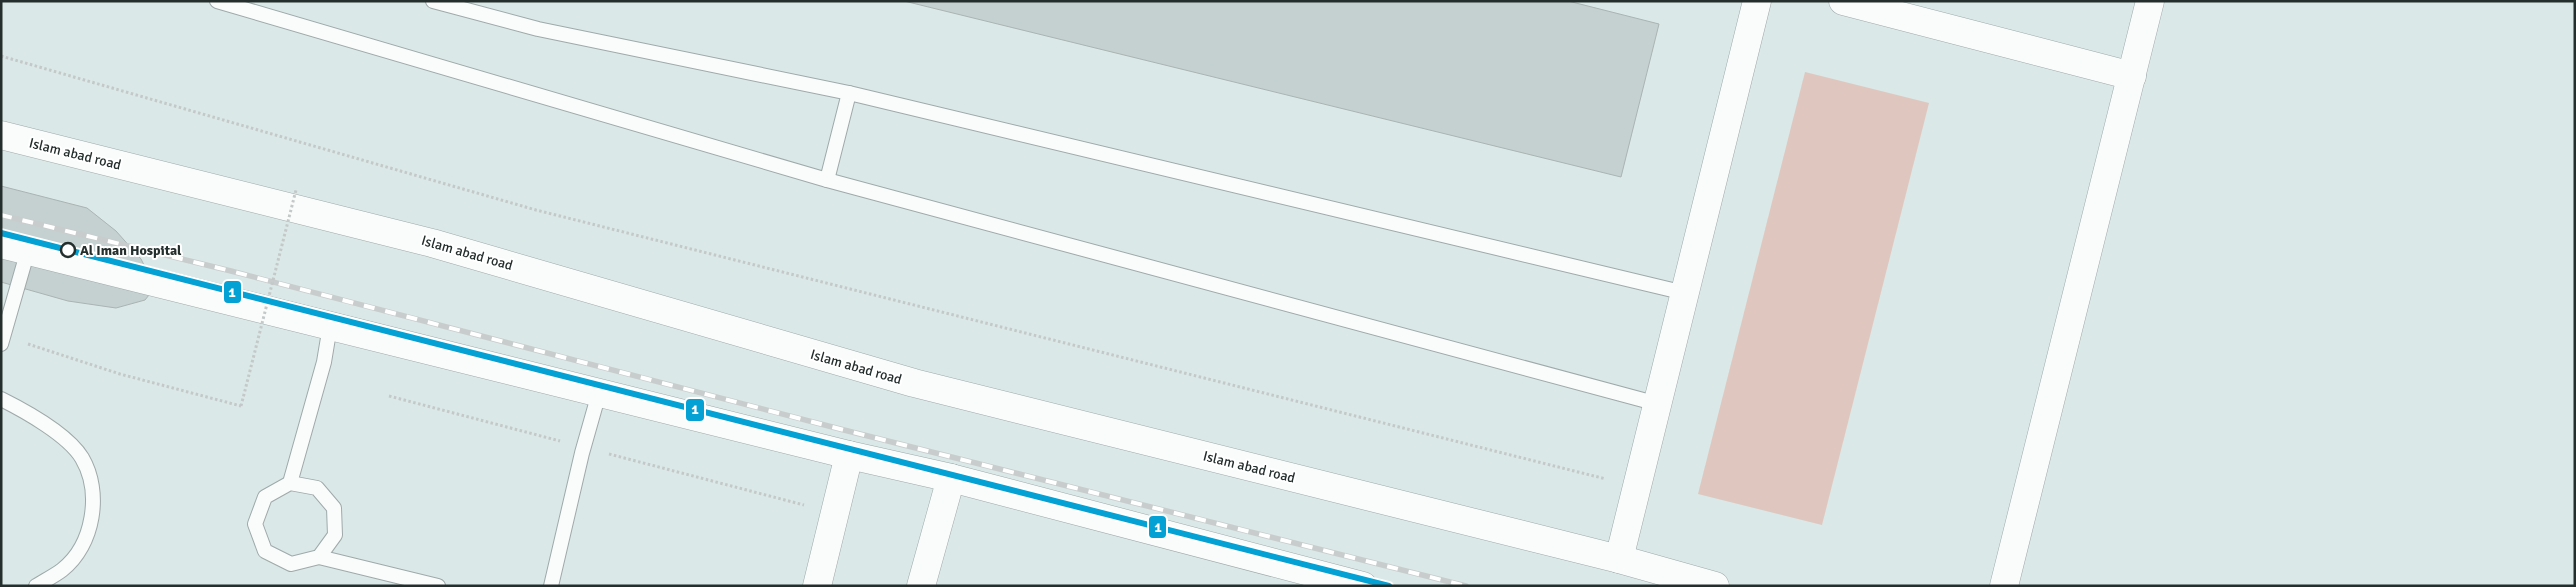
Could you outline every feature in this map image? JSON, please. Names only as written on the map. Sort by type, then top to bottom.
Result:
[{"type":"street","points":[[1619,559],[1757,1]]},
{"type":"street","points":[[1842,1],[2132,76]]},
{"type":"street","points":[[2004,586],[2150,1]]},
{"type":"street","name":"Islam abad road","points":[[1,136],[432,243],[914,383],[1619,559],[1715,586]]},
{"type":"street","points":[[1,244],[849,455],[951,478],[1363,586]]},
{"type":"street","points":[[817,586],[849,455]]},
{"type":"street","points":[[921,586],[951,478]]},
{"type":"lane","points":[[217,1],[827,180],[1658,404]]},
{"type":"lane","points":[[433,1],[538,29],[849,92],[1685,293]]},
{"type":"lane","points":[[827,180],[849,92]]},
{"type":"lane","points":[[2,340],[28,250]]},
{"type":"lane","points":[[290,483],[324,362],[330,326]]},
{"type":"lane","points":[[551,586],[584,447],[599,393]]},
{"type":"lane","points":[[1,399],[17,407],[62,437],[81,457],[92,483],[94,507],[86,540],[63,569],[36,586]]},
{"type":"lane","points":[[319,557],[335,535],[334,508],[316,488],[290,483],[265,497],[255,524],[265,551],[291,564],[319,557],[438,586]]},
{"type":"path","points":[[1,56],[536,210],[1637,486]]},
{"type":"path","points":[[2,340],[241,406],[296,190]]},
{"type":"path","points":[[389,396],[810,506]]},
{"type":"shaded area","points":[[1805,72],[1929,103],[1822,525],[1698,494]]},
{"type":"building","points":[[904,1],[1568,1],[1659,24],[1621,177]]},
{"type":"building","name":"Al Iman Hospital","points":[[1,186],[87,208],[116,231],[141,259],[148,273],[149,295],[145,300],[116,308],[68,301],[1,282]]},
{"type":"railway","points":[[1,215],[231,271],[840,429],[1466,586]]},
{"type":"transit line","name":"1","points":[[1,233],[1389,586]]},
{"type":"place","name":"Al Iman Hospital","points":[[68,250]]}]
